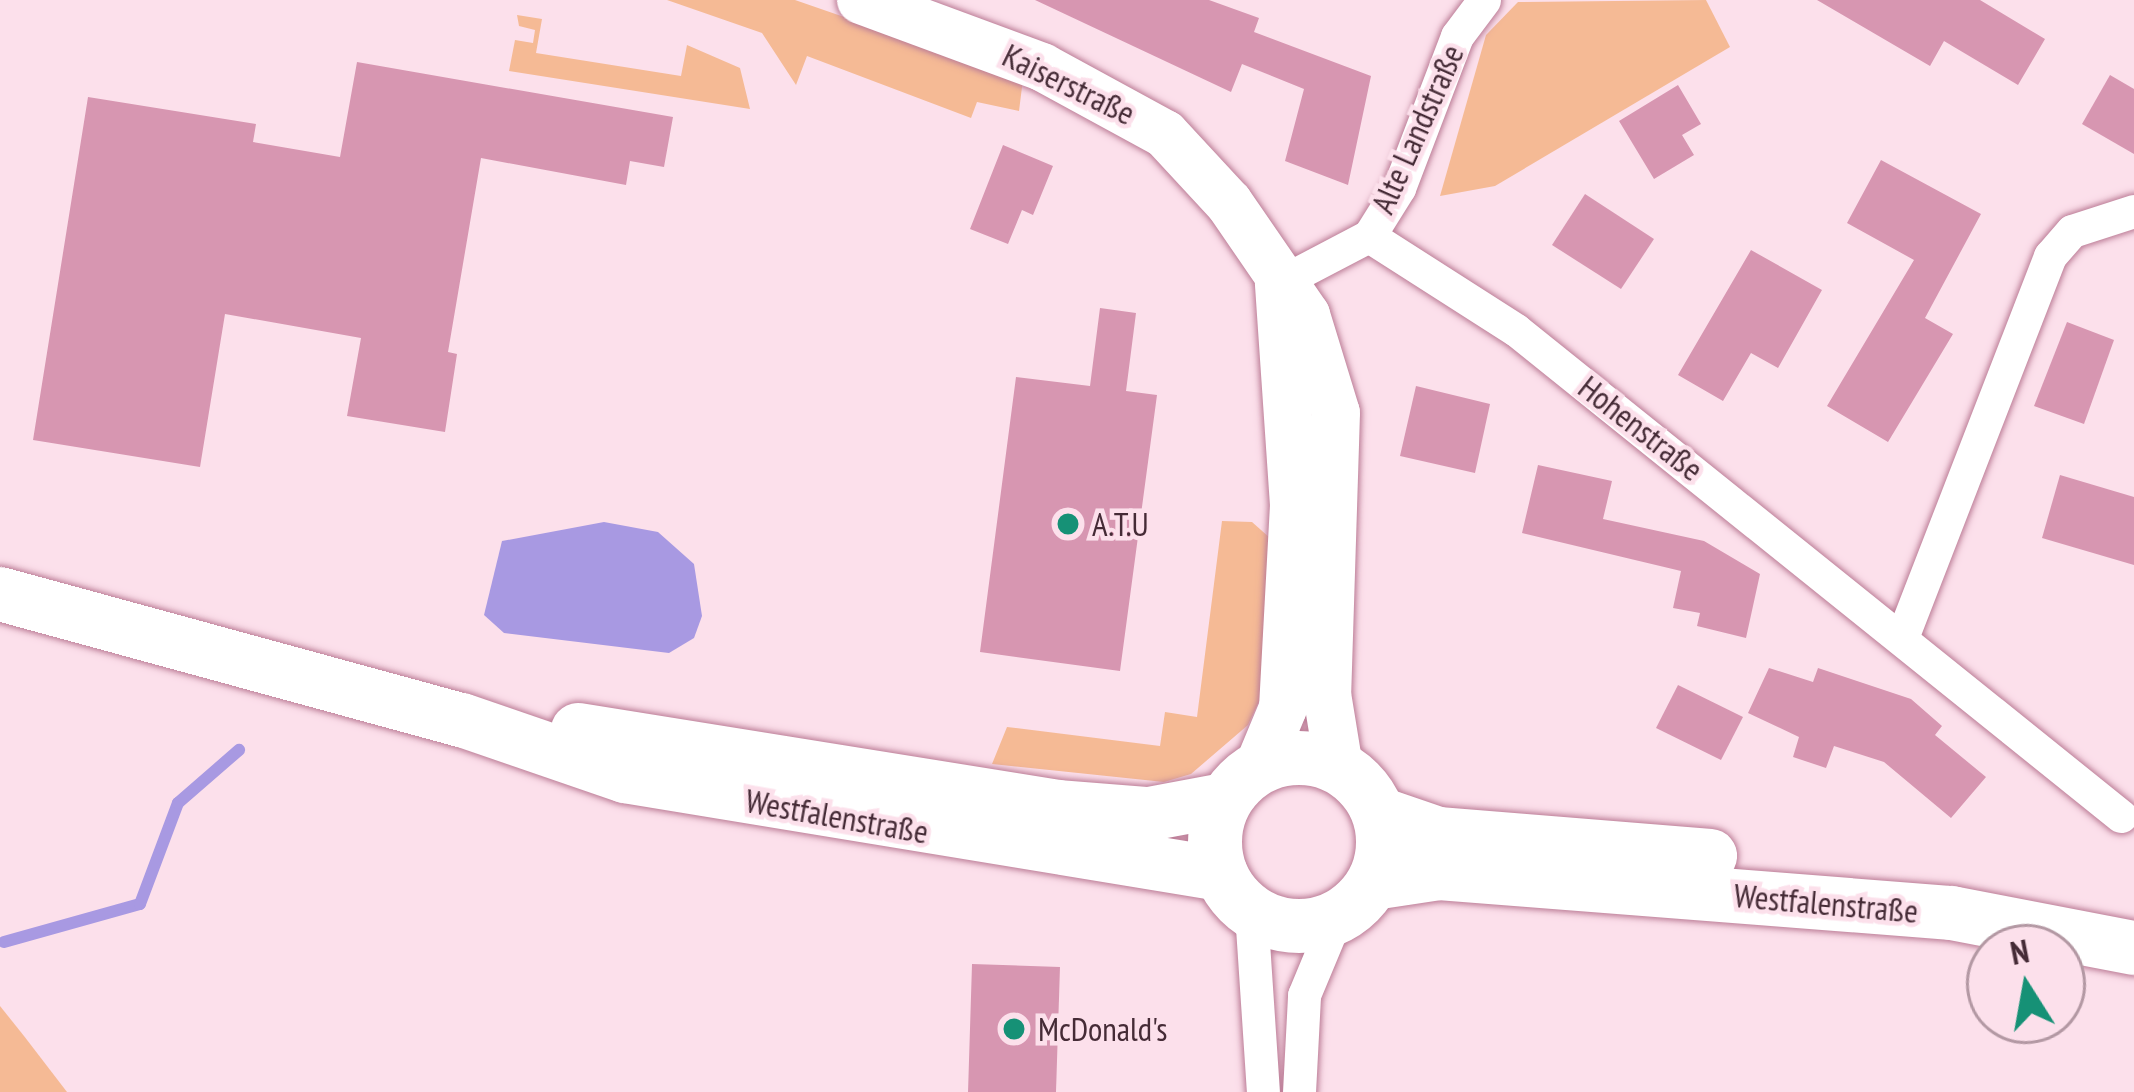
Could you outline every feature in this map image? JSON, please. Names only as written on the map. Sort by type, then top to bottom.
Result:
[{"type":"main road","name":"Kaiserstraße","points":[[861,0],[1042,67],[1135,113],[1211,180],[1323,349],[1336,413],[1327,694],[1339,767]]},
{"type":"main road","name":"Kaiserstraße","points":[[1241,784],[1283,708],[1294,505],[1279,283]]},
{"type":"main road","name":"Westfalenstraße","points":[[0,594],[462,720],[537,753],[739,800],[1236,893]]},
{"type":"main road","name":"Westfalenstraße","points":[[462,720],[549,725],[1058,807],[1149,814],[1241,784]]},
{"type":"main road","points":[[1299,757],[1339,767],[1380,814],[1354,901],[1301,926],[1236,893],[1215,832],[1241,784],[1299,757]]},
{"type":"main road","name":"Westfalenstraße","points":[[1380,814],[1438,834],[1887,874],[2134,914]]},
{"type":"main road","name":"Westfalenstraße","points":[[1354,901],[1439,873],[1952,914],[2134,948]]},
{"type":"street","name":"Alte Landstraße","points":[[1279,283],[1369,236],[1399,188],[1457,36],[1484,0]]},
{"type":"street","points":[[1904,634],[2050,256],[2072,231],[2134,211]]},
{"type":"street","name":"Hohenstraße","points":[[1369,236],[1516,330],[1904,634],[2121,816]]},
{"type":"street","points":[[1236,893],[1263,1092]]},
{"type":"street","points":[[1299,1092],[1304,995],[1354,901]]},
{"type":"shaded area","points":[[667,0],[795,0],[1023,79],[1019,111],[977,102],[971,118],[807,56],[796,85],[762,33]]},
{"type":"shaded area","points":[[1706,0],[1730,47],[1495,186],[1440,196],[1486,35],[1518,2]]},
{"type":"shaded area","points":[[517,15],[542,19],[536,53],[681,76],[687,45],[740,68],[750,109],[509,71],[515,40],[533,43],[535,30],[519,26]]},
{"type":"shaded area","points":[[1222,521],[1252,522],[1270,538],[1261,697],[1248,725],[1191,774],[1164,782],[992,764],[1007,727],[1160,746],[1165,712],[1197,717]]},
{"type":"shaded area","points":[[604,522],[658,532],[694,564],[702,616],[694,638],[669,653],[504,633],[484,615],[502,541]]},
{"type":"shaded area","points":[[0,1006],[24,1036],[67,1092],[0,1092]]},
{"type":"building","points":[[1035,0],[1209,0],[1259,18],[1254,32],[1371,76],[1348,185],[1285,161],[1304,89],[1242,64],[1231,92]]},
{"type":"building","points":[[1817,0],[1980,0],[2045,39],[2018,85],[1944,41],[1930,66]]},
{"type":"building","points":[[357,62],[673,117],[664,167],[630,161],[626,185],[481,158],[448,352],[457,354],[445,432],[347,416],[361,338],[225,314],[200,467],[33,440],[88,97],[256,124],[253,142],[340,157]]},
{"type":"building","points":[[2110,75],[2134,89],[2134,154],[2082,124]]},
{"type":"building","points":[[1678,85],[1701,124],[1682,135],[1694,155],[1654,179],[1619,121]]},
{"type":"building","points":[[1003,145],[1053,166],[1033,215],[1022,210],[1008,244],[970,229]]},
{"type":"building","points":[[1881,160],[1981,214],[1925,318],[1953,334],[1888,442],[1827,406],[1914,260],[1847,223]]},
{"type":"building","points":[[1585,194],[1654,239],[1621,289],[1552,245]]},
{"type":"building","points":[[1751,250],[1822,290],[1778,368],[1751,353],[1723,401],[1678,375]]},
{"type":"building","name":"A.T.U","points":[[1100,308],[1136,313],[1126,391],[1157,395],[1120,671],[980,652],[1016,377],[1090,386]]},
{"type":"building","points":[[2067,322],[2114,340],[2084,424],[2034,406]]},
{"type":"building","points":[[1416,386],[1490,404],[1475,473],[1400,456]]},
{"type":"building","points":[[1538,465],[1612,481],[1603,519],[1704,541],[1760,574],[1746,638],[1697,626],[1700,613],[1673,608],[1681,571],[1522,533]]},
{"type":"building","points":[[2060,475],[2134,497],[2134,565],[2042,538]]},
{"type":"building","points":[[1769,668],[1813,682],[1818,668],[1911,699],[1942,726],[1935,735],[1986,777],[1951,818],[1884,762],[1834,746],[1826,768],[1793,757],[1799,737],[1748,713]]},
{"type":"building","points":[[1678,685],[1743,717],[1721,760],[1656,728]]},
{"type":"building","name":"McDonald's","points":[[972,964],[1060,967],[1056,1092],[968,1092]]},
{"type":"waterway","points":[[4,942],[140,904],[178,803],[239,750]]},
{"type":"place","name":"A.T.U","points":[[1068,524]]},
{"type":"place","name":"McDonald's","points":[[1014,1029]]}]
